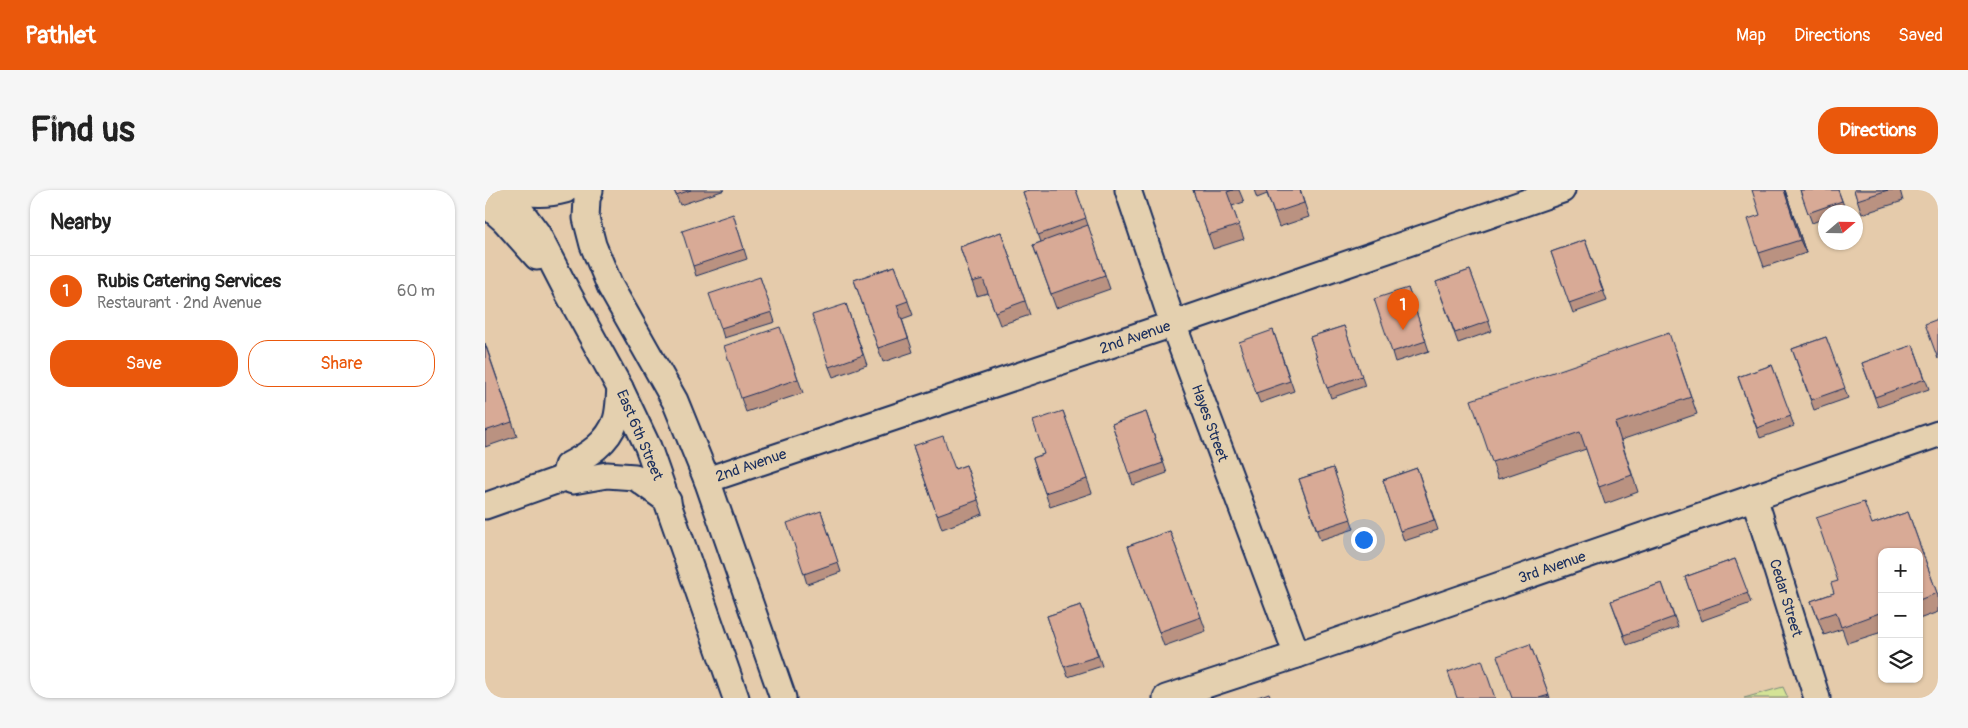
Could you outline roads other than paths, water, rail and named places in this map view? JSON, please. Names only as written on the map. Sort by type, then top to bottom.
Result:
[{"type":"street","name":"East 6th Street","points":[[505,190],[537,233],[569,296],[620,388],[647,447],[737,698]]},
{"type":"street","points":[[514,190],[533,194],[552,194],[565,190]]},
{"type":"street","points":[[590,190],[587,199],[586,218],[593,245],[610,286],[675,401],[707,480],[783,698]]},
{"type":"street","name":"Hayes Street","points":[[1128,190],[1173,324],[1297,655]]},
{"type":"street","name":"2nd Avenue","points":[[707,480],[1173,324],[1562,190]]},
{"type":"street","points":[[485,204],[525,243],[569,296]]},
{"type":"street","points":[[564,478],[567,466],[583,458],[603,444],[616,419],[620,388]]},
{"type":"street","name":"3rd Avenue","points":[[1166,698],[1297,655],[1938,434]]},
{"type":"street","points":[[485,506],[564,478],[573,481],[607,475],[635,477],[667,501]]},
{"type":"street","name":"Cedar Street","points":[[1754,497],[1817,698]]},
{"type":"place","name":"Rubis Catering Services","points":[[1403,330]]}]
